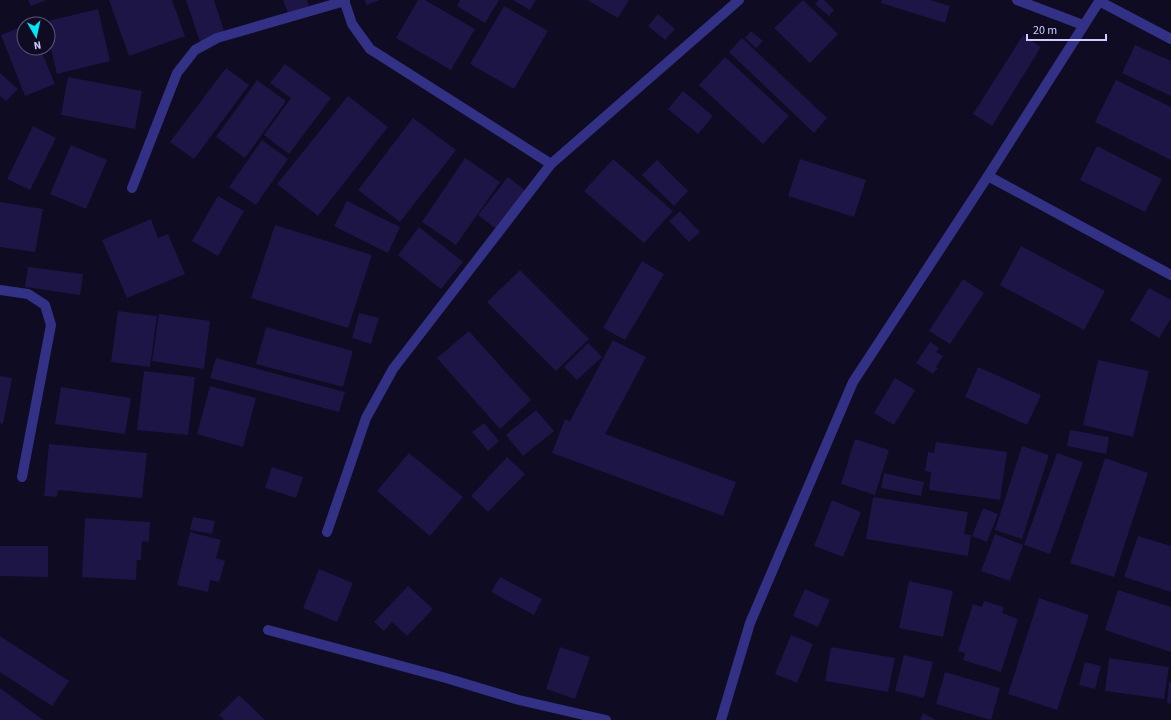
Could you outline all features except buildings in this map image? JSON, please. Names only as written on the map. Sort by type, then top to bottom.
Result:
[{"type":"street","points":[[327,532],[366,418],[393,369],[551,164],[739,0]]},
{"type":"street","points":[[1017,0],[1083,25]]},
{"type":"street","points":[[132,188],[178,72],[195,50],[217,38],[345,1],[352,24],[370,49],[551,164]]},
{"type":"street","points":[[721,720],[750,623],[853,382],[988,176],[1083,25],[1100,1],[1171,39]]},
{"type":"street","points":[[988,176],[1171,275]]},
{"type":"street","points":[[0,290],[28,294],[45,305],[50,325],[22,477]]},
{"type":"street","points":[[268,630],[446,678],[519,700],[606,720]]}]
